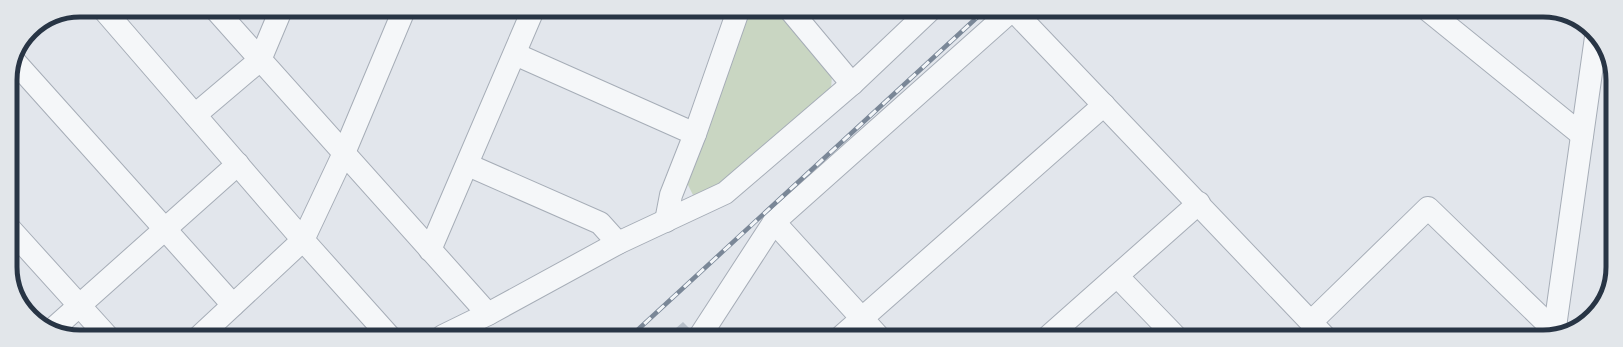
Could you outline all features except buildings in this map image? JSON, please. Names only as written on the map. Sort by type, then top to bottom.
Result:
[{"type":"street","points":[[110,17],[303,240],[384,330]]},
{"type":"street","points":[[222,17],[488,314]]},
{"type":"street","points":[[195,115],[260,60],[278,17]]},
{"type":"street","points":[[214,330],[233,305],[303,240],[344,154],[401,17]]},
{"type":"street","points":[[430,250],[468,165],[530,17]]},
{"type":"street","points":[[666,221],[671,195],[695,134],[736,17]]},
{"type":"street","points":[[796,17],[852,84]]},
{"type":"street","points":[[455,330],[488,314],[618,243],[725,193],[852,84],[923,17]]},
{"type":"street","points":[[704,330],[774,222],[1004,17]]},
{"type":"street","points":[[1020,17],[1318,329],[1428,208],[1550,329]]},
{"type":"street","points":[[1436,17],[1582,135]]},
{"type":"street","points":[[1555,329],[1595,44]]},
{"type":"street","points":[[515,54],[695,134]]},
{"type":"street","points":[[19,66],[233,305]]},
{"type":"street","points":[[849,330],[1104,105]]},
{"type":"street","points":[[56,326],[238,164]]},
{"type":"street","points":[[468,165],[600,223],[618,243]]},
{"type":"street","points":[[1056,330],[1199,203]]},
{"type":"street","points":[[774,222],[873,330]]},
{"type":"street","points":[[17,237],[102,330]]},
{"type":"street","points":[[1117,276],[1169,330]]},
{"type":"green space","points":[[747,17],[784,17],[832,74],[831,90],[723,183],[693,195],[685,179]]},
{"type":"railway","points":[[638,330],[977,17]]}]
